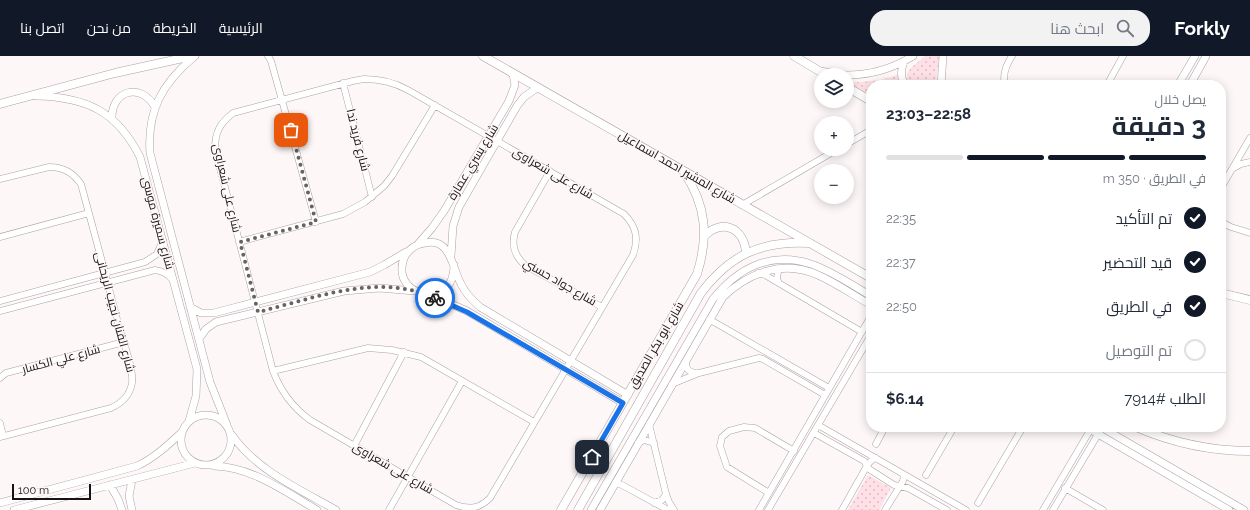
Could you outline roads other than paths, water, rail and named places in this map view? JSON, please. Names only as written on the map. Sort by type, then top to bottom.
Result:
[{"type":"main road","points":[[0,104],[115,73],[192,56]]},
{"type":"main road","name":"شارع المشير احمد اسماعيل","points":[[483,56],[866,275]]},
{"type":"main road","points":[[794,56],[815,68]]},
{"type":"main road","points":[[854,91],[866,98]]},
{"type":"main road","name":"شارع ابو بكر الصديق","points":[[561,510],[691,286],[701,262],[704,222],[697,195],[684,171]]},
{"type":"main road","points":[[704,236],[711,230],[719,227],[727,227],[736,230],[742,236],[746,244],[746,253]]},
{"type":"main road","name":"شارع ابو بكر الصديق","points":[[580,507],[701,294],[710,281],[721,270],[746,253],[766,246],[788,242],[809,244]]},
{"type":"main road","points":[[1226,294],[1250,300]]},
{"type":"main road","points":[[1149,432],[1188,444],[1231,451],[1250,451]]},
{"type":"main road","points":[[570,496],[580,507]]},
{"type":"street","name":"شارع سميرة موسى","points":[[195,56],[175,76],[155,107],[150,122],[150,153],[210,382],[227,425]]},
{"type":"street","points":[[854,75],[862,75],[891,68],[913,56]]},
{"type":"street","points":[[940,80],[942,56]]},
{"type":"street","points":[[1005,80],[1006,66],[1012,56]]},
{"type":"street","points":[[1110,80],[1123,56]]},
{"type":"street","points":[[1181,80],[1195,56]]},
{"type":"street","points":[[1193,80],[1206,56]]},
{"type":"street","points":[[270,58],[316,222]]},
{"type":"street","points":[[903,80],[901,68],[904,61]]},
{"type":"street","name":"شارع يسري عمارة","points":[[418,244],[444,211],[512,96],[515,85],[513,74]]},
{"type":"street","name":"شارع على شعراوى","points":[[364,79],[384,80],[400,85],[624,214],[635,228],[637,242],[633,255],[490,498],[485,503],[478,506],[463,508],[456,505],[310,420],[297,411],[283,392],[273,371],[215,149],[215,138],[218,128],[225,119],[233,113],[343,83],[364,79]]},
{"type":"street","name":"شارع فريد ندا","points":[[343,83],[372,197]]},
{"type":"street","name":"شارع يسري عمارة","points":[[451,256],[452,231],[459,207],[520,101],[528,93],[537,88]]},
{"type":"street","points":[[112,119],[112,110],[115,102],[120,96],[128,92],[144,94],[151,100],[155,107]]},
{"type":"street","name":"شارع سميرة موسى","points":[[30,96],[52,96],[84,103],[99,110],[124,130],[133,142],[140,156],[197,369],[196,396],[189,421]]},
{"type":"street","points":[[240,242],[343,214],[354,209],[372,197],[384,186],[399,166],[435,105]]},
{"type":"street","points":[[854,140],[866,133]]},
{"type":"street","points":[[1226,180],[1250,138]]},
{"type":"street","points":[[742,205],[826,156]]},
{"type":"street","points":[[1233,168],[1250,162]]},
{"type":"street","name":"شارع الفنان نجيب الريحانى","points":[[0,179],[49,167],[64,169],[76,177],[81,184],[124,342],[132,379],[130,391],[122,402],[111,408],[2,437]]},
{"type":"street","name":"شارع جواد حسني","points":[[550,171],[515,232],[513,238],[517,257],[526,266],[602,307]]},
{"type":"street","points":[[0,236],[89,214]]},
{"type":"street","points":[[1226,224],[1250,233]]},
{"type":"street","points":[[0,301],[145,262],[157,254],[163,240]]},
{"type":"street","points":[[190,307],[201,313],[207,314],[255,302],[370,272],[397,258],[418,244],[427,242],[437,243],[445,248],[451,256],[461,284],[480,307],[628,395]]},
{"type":"street","points":[[410,249],[404,257],[402,267],[403,276],[408,285],[415,291]]},
{"type":"street","points":[[636,441],[649,424],[672,384],[713,299],[722,288],[741,272],[763,263],[787,260],[811,264],[866,293]]},
{"type":"street","points":[[424,294],[434,294],[442,290],[449,283],[453,275],[454,265]]},
{"type":"street","points":[[779,283],[777,275],[780,269]]},
{"type":"street","points":[[600,510],[615,479],[683,359],[723,297],[733,287],[758,273],[780,269],[806,271],[818,275],[866,302]]},
{"type":"street","points":[[0,311],[155,270],[168,274],[174,280]]},
{"type":"street","points":[[758,273],[765,275],[862,332]]},
{"type":"street","points":[[199,339],[206,329],[216,322],[344,291],[356,289],[391,288],[415,291],[442,300],[467,312],[623,403]]},
{"type":"street","points":[[709,320],[829,388]]},
{"type":"street","points":[[758,510],[794,451],[866,325]]},
{"type":"street","name":"شارع علي الكسار","points":[[0,378],[6,373],[124,342]]},
{"type":"street","points":[[768,510],[866,344]]},
{"type":"street","points":[[273,371],[368,348],[380,348],[404,352],[420,357],[534,422]]},
{"type":"street","points":[[354,446],[404,352]]},
{"type":"street","points":[[672,384],[699,373],[759,358],[825,396]]},
{"type":"street","points":[[683,359],[688,371],[699,373]]},
{"type":"street","points":[[846,360],[854,365]]},
{"type":"street","points":[[389,510],[462,381]]},
{"type":"street","points":[[0,503],[136,466],[149,461],[160,453],[181,433],[189,421],[196,416],[205,415],[217,417],[227,425],[231,441],[230,450],[226,457],[219,462],[203,466],[188,458],[183,451],[180,442],[181,433]]},
{"type":"street","points":[[0,423],[2,437]]},
{"type":"street","points":[[649,424],[666,494],[674,510]]},
{"type":"street","points":[[818,425],[966,510]]},
{"type":"street","points":[[769,493],[727,467],[720,446],[722,437],[729,431],[744,427],[755,428],[794,451]]},
{"type":"street","points":[[876,444],[882,432]]},
{"type":"street","points":[[926,475],[951,432]]},
{"type":"street","points":[[978,503],[1020,432]]},
{"type":"street","points":[[1043,510],[1087,432]]},
{"type":"street","points":[[1053,510],[1099,432]]},
{"type":"street","points":[[1103,432],[1229,510]]},
{"type":"street","points":[[1104,432],[1241,509]]},
{"type":"street","points":[[230,433],[246,453],[256,461],[276,475],[336,510]]},
{"type":"street","points":[[814,433],[864,461],[867,467],[899,486],[908,488],[948,510]]},
{"type":"street","points":[[636,441],[644,440],[654,443]]},
{"type":"street","points":[[842,510],[870,462],[876,458]]},
{"type":"street","points":[[14,510],[195,463]]},
{"type":"street","points":[[211,465],[237,468],[258,476],[310,508],[317,510]]},
{"type":"street","points":[[885,510],[904,475]]},
{"type":"street","points":[[615,479],[622,485],[668,510]]},
{"type":"street","points":[[591,510],[615,479]]},
{"type":"street","points":[[132,480],[129,496],[132,510]]},
{"type":"street","points":[[110,486],[118,499],[122,510]]},
{"type":"street","points":[[1065,488],[1103,510]]},
{"type":"street","points":[[654,503],[662,500],[666,494]]}]
